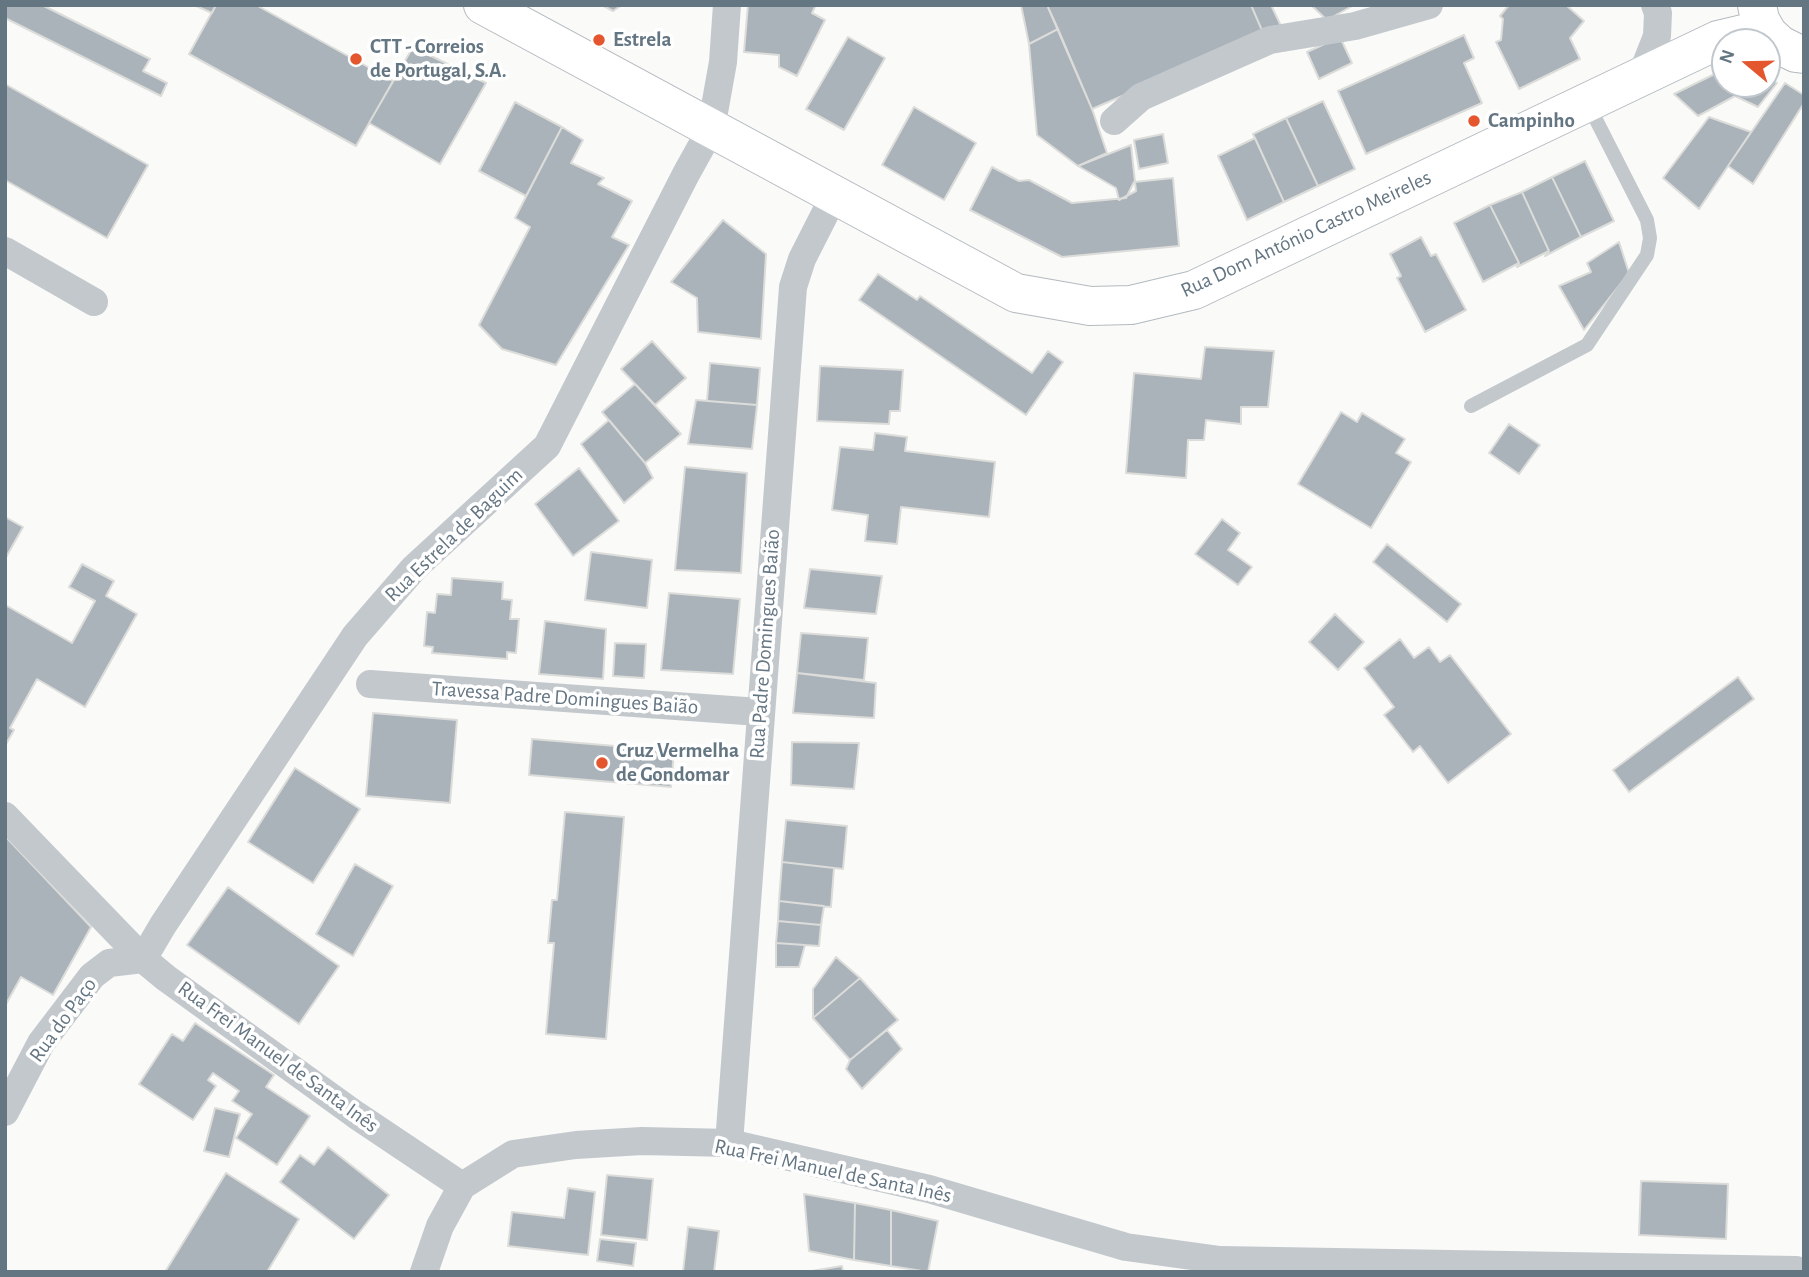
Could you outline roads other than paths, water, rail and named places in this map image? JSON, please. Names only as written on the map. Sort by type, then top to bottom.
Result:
[{"type":"main road","name":"Rua Dom António Castro Meireles","points":[[483,5],[1016,293],[1090,306],[1131,305],[1194,290],[1718,40],[1752,32],[1760,15]]},
{"type":"main road","points":[[1760,15],[1780,45],[1804,54]]},
{"type":"street","name":"Rua Estrela de Baguim","points":[[143,959],[355,636],[414,568],[547,446],[711,129],[723,62],[727,5]]},
{"type":"street","points":[[1114,121],[1141,97],[1270,40],[1355,26],[1429,5]]},
{"type":"street","points":[[1636,80],[1646,64],[1657,36],[1658,13],[1655,5]]},
{"type":"street","name":"Rua Padre Domingues Baião","points":[[729,1143],[741,1001],[759,712],[793,287],[806,250],[834,196]]},
{"type":"street","points":[[5,251],[94,302]]},
{"type":"street","name":"Travessa Padre Domingues Baião","points":[[370,684],[759,712]]},
{"type":"street","name":"Rua Frei Manuel de Santa Inês","points":[[5,816],[143,959],[356,1115],[462,1186],[513,1154],[576,1144],[642,1141],[729,1143],[929,1189],[1126,1247],[1220,1261],[1796,1270]]},
{"type":"street","name":"Rua do Paço","points":[[5,1112],[41,1044],[92,976],[109,963],[143,959]]},
{"type":"street","points":[[424,1272],[440,1226],[462,1186]]},
{"type":"lane","points":[[1471,406],[1587,345],[1647,255],[1650,238],[1647,220],[1587,102]]},
{"type":"place","name":"Estrela","points":[[599,40]]},
{"type":"place","name":"CTT - Correios de Portugal, S.A.","points":[[356,59]]},
{"type":"place","name":"Campinho","points":[[1474,121]]},
{"type":"place","name":"Cruz Vermelha de Gondomar","points":[[602,763]]}]
